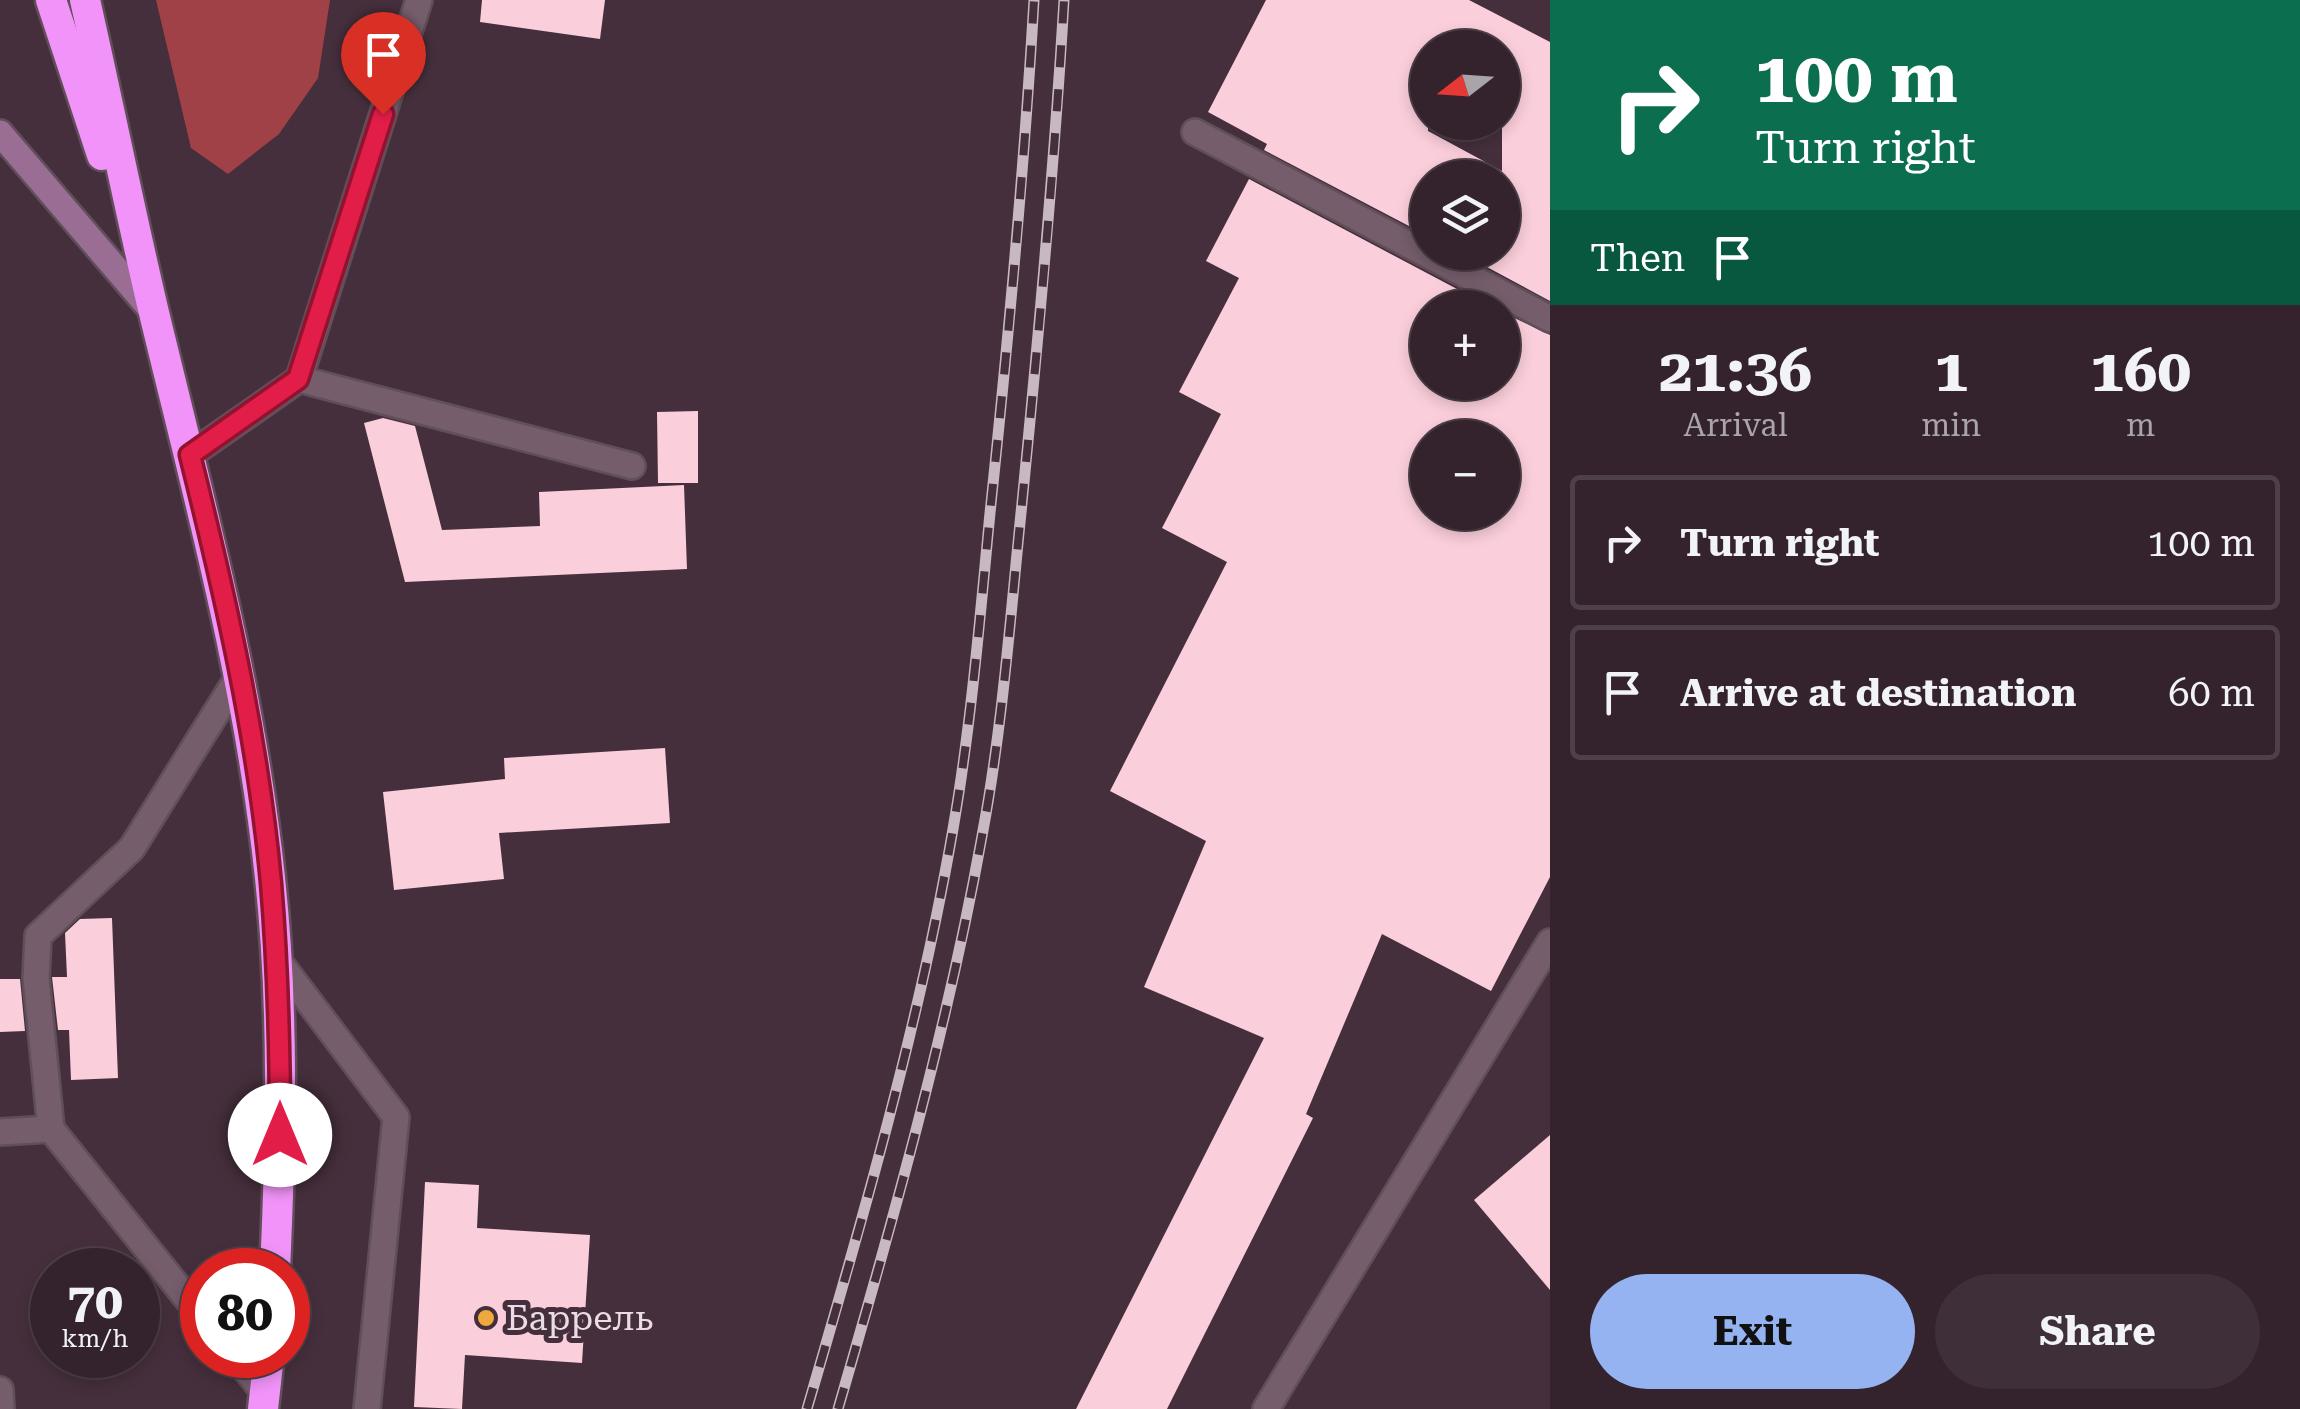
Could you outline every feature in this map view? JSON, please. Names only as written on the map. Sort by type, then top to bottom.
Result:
[{"type":"highway","points":[[51,0],[154,314]]},
{"type":"highway","points":[[86,0],[255,759],[276,958],[280,1071],[276,1248]]},
{"type":"main road","points":[[0,133],[154,314]]},
{"type":"street","points":[[190,455],[298,379],[419,0]]},
{"type":"street","points":[[1195,132],[1550,319]]},
{"type":"street","points":[[298,379],[632,466]]},
{"type":"street","points":[[180,1290],[51,1129],[36,978],[38,936],[132,848],[239,676]]},
{"type":"street","points":[[1266,1409],[1550,942]]},
{"type":"street","points":[[276,958],[396,1117],[368,1409]]},
{"type":"street","points":[[0,1132],[51,1129]]},
{"type":"street","points":[[249,1378],[264,1401]]},
{"type":"street","points":[[0,1390],[1,1409]]},
{"type":"shaded area","points":[[156,0],[330,0],[318,78],[279,134],[228,174],[191,148]]},
{"type":"building","points":[[482,0],[605,0],[600,39],[480,22]]},
{"type":"building","points":[[1266,0],[1469,0],[1550,42],[1550,301],[1492,270],[1520,270],[1520,160],[1502,160],[1502,140],[1520,140],[1520,30],[1410,30],[1410,140],[1445,140],[1482,160],[1410,160],[1410,227],[1264,150],[1267,144],[1208,112]]},
{"type":"building","points":[[1249,179],[1410,264],[1410,270],[1421,270],[1459,290],[1410,290],[1410,400],[1520,400],[1520,321],[1550,335],[1550,877],[1491,991],[1382,934],[1306,1114],[1313,1118],[1167,1409],[1076,1409],[1264,1038],[1144,987],[1206,841],[1110,791],[1227,562],[1162,528],[1221,414],[1179,392],[1239,278],[1206,261]]},
{"type":"building","points":[[698,411],[698,483],[658,483],[657,412]]},
{"type":"building","points":[[383,418],[415,426],[442,530],[540,526],[539,492],[684,485],[687,569],[405,582],[364,423]]},
{"type":"building","points":[[665,748],[670,823],[499,833],[504,879],[394,890],[383,792],[505,779],[504,758]]},
{"type":"building","points":[[112,918],[118,1078],[71,1080],[69,1030],[58,1030],[52,977],[67,977],[65,933],[80,919]]},
{"type":"building","points":[[0,979],[20,979],[25,1031],[0,1032]]},
{"type":"building","points":[[1550,1135],[1550,1290],[1474,1200]]},
{"type":"building","points":[[425,1182],[479,1185],[477,1228],[590,1235],[582,1363],[465,1355],[462,1409],[414,1407]]},
{"type":"railway","points":[[807,1409],[907,1048],[959,790],[1009,321],[1034,0]]},
{"type":"railway","points":[[838,1409],[936,1053],[989,796],[1005,675],[1033,385],[1064,0]]},
{"type":"place","name":"Баррель","points":[[486,1318]]},
{"type":"route","points":[[280,1135],[276,958],[255,759],[229,620],[190,455],[298,379],[383,114]]}]
